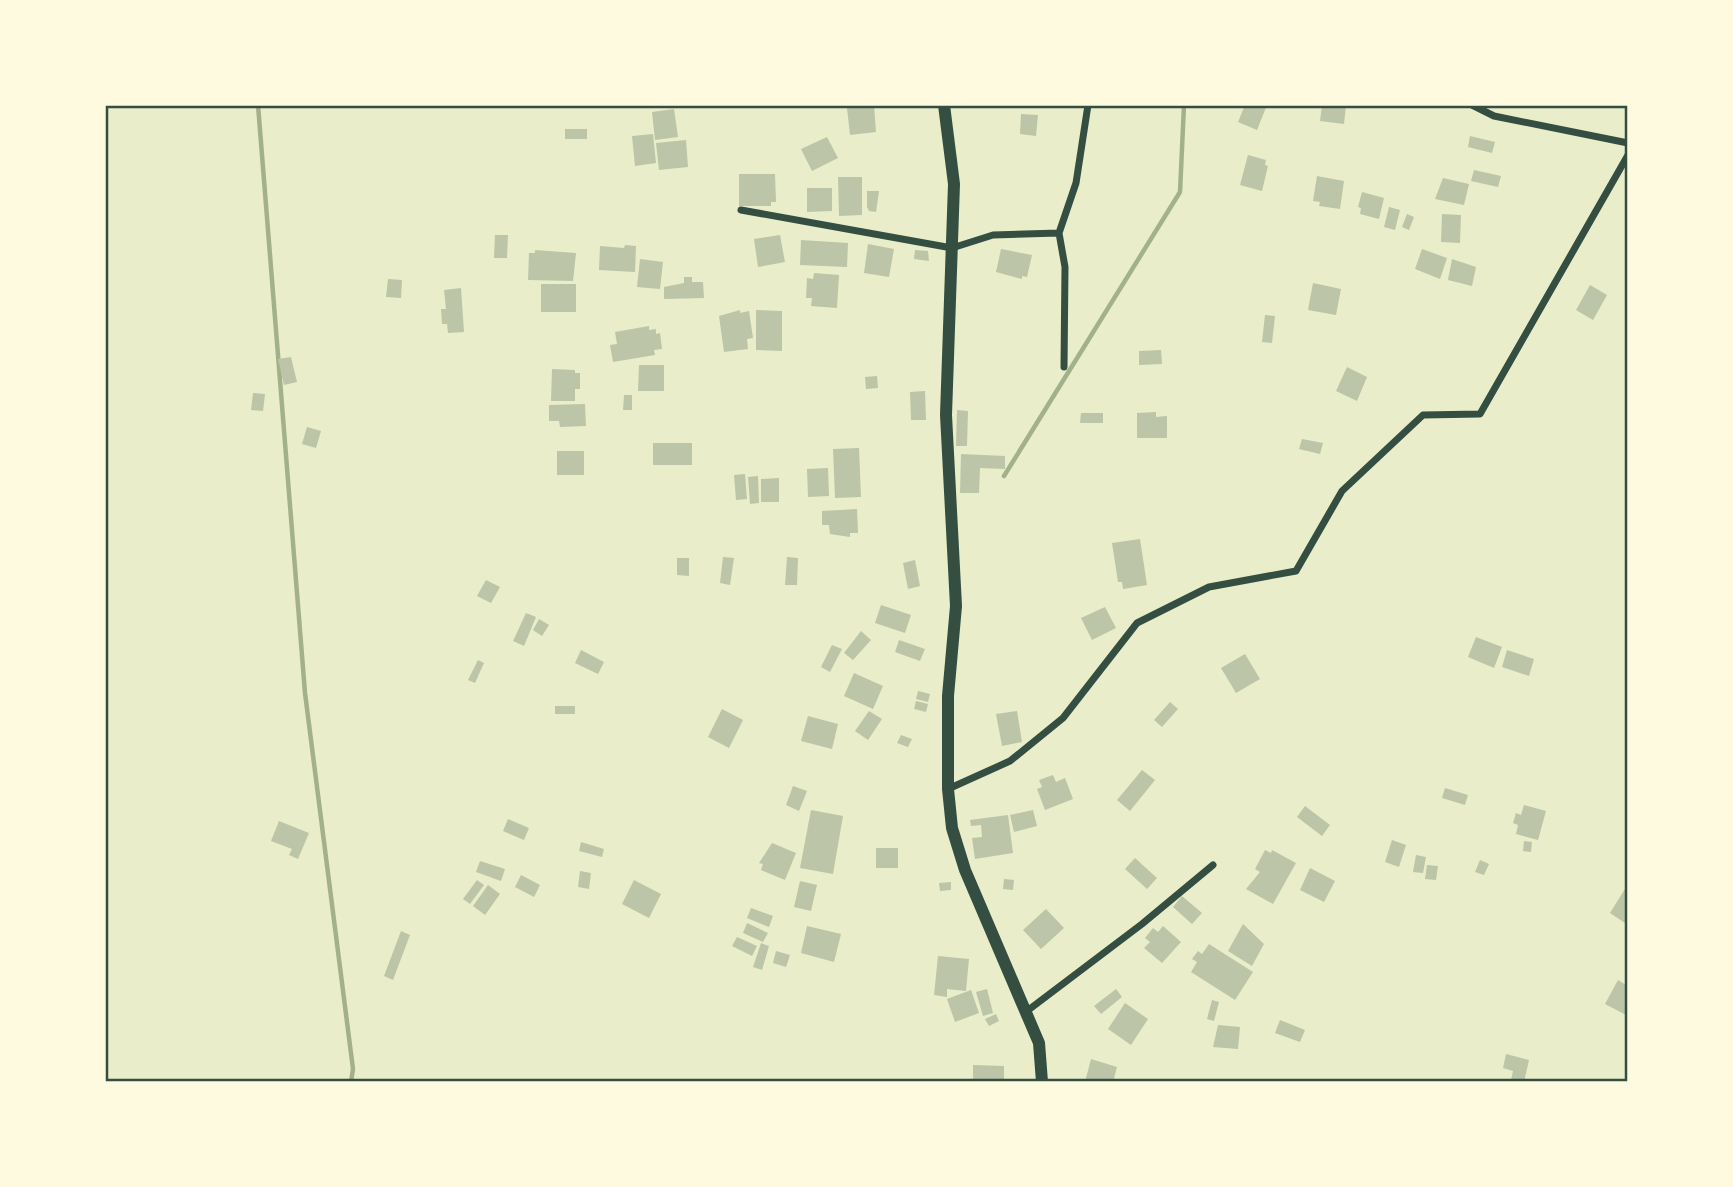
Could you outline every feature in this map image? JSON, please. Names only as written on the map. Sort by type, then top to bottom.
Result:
[{"type":"street","points":[[944,105],[954,184],[946,415],[956,606],[948,696],[948,789],[952,828],[965,870],[1039,1043],[1042,1082]]},
{"type":"street","points":[[1064,367],[1065,267],[1059,233],[1076,183],[1088,105]]},
{"type":"street","points":[[1472,105],[1494,116],[1628,143]]},
{"type":"street","points":[[948,789],[1010,761],[1063,718],[1137,623],[1209,587],[1296,571],[1342,491],[1423,415],[1480,414],[1628,155]]},
{"type":"street","points":[[741,210],[952,248],[993,235],[1059,233]]},
{"type":"street","points":[[1027,1011],[1142,924],[1213,865]]},
{"type":"building","points":[[874,105],[876,132],[850,135],[847,108]]},
{"type":"building","points":[[1245,105],[1267,105],[1257,130],[1238,122]]},
{"type":"building","points":[[1322,105],[1346,105],[1344,124],[1320,121]]},
{"type":"building","points":[[674,109],[678,137],[655,140],[652,112]]},
{"type":"building","points":[[1021,114],[1038,115],[1036,136],[1020,134]]},
{"type":"building","points":[[565,129],[587,129],[587,139],[565,139]]},
{"type":"building","points":[[653,134],[656,163],[635,166],[632,136]]},
{"type":"building","points":[[1470,136],[1495,142],[1492,153],[1468,147]]},
{"type":"building","points":[[827,137],[838,158],[812,171],[801,149]]},
{"type":"building","points":[[686,140],[688,167],[659,170],[656,143]]},
{"type":"building","points":[[1248,155],[1266,160],[1265,165],[1268,166],[1262,191],[1240,185]]},
{"type":"building","points":[[1474,170],[1501,176],[1498,187],[1471,181]]},
{"type":"building","points":[[739,174],[775,174],[776,202],[771,202],[771,206],[739,206]]},
{"type":"building","points":[[1317,176],[1344,181],[1340,209],[1319,206],[1320,202],[1313,201]]},
{"type":"building","points":[[838,177],[862,177],[862,215],[839,216]]},
{"type":"building","points":[[1443,178],[1469,184],[1464,205],[1435,199]]},
{"type":"building","points":[[807,188],[832,188],[832,211],[807,212]]},
{"type":"building","points":[[867,191],[879,191],[876,212],[869,211],[867,207]]},
{"type":"building","points":[[1362,192],[1384,198],[1379,219],[1360,214],[1361,208],[1358,207]]},
{"type":"building","points":[[1389,207],[1400,210],[1395,230],[1384,227]]},
{"type":"building","points":[[1407,214],[1414,217],[1409,230],[1402,227]]},
{"type":"building","points":[[1442,214],[1461,215],[1460,243],[1441,242]]},
{"type":"building","points":[[495,235],[508,235],[507,258],[494,258]]},
{"type":"building","points":[[780,235],[785,262],[758,267],[754,239]]},
{"type":"building","points":[[801,240],[848,243],[847,267],[800,265]]},
{"type":"building","points":[[868,244],[894,249],[889,277],[864,273]]},
{"type":"building","points":[[625,245],[636,246],[635,272],[599,270],[600,246],[624,248]]},
{"type":"building","points":[[1001,249],[1032,255],[1027,277],[1022,276],[1022,279],[996,272]]},
{"type":"building","points":[[1422,249],[1447,258],[1440,279],[1415,269]]},
{"type":"building","points":[[535,250],[576,253],[573,281],[528,280],[529,253],[535,253]]},
{"type":"building","points":[[915,250],[928,251],[929,261],[914,259]]},
{"type":"building","points":[[640,259],[663,262],[660,289],[637,287]]},
{"type":"building","points":[[1452,259],[1476,267],[1472,286],[1448,280]]},
{"type":"building","points":[[814,273],[839,275],[837,308],[811,306],[812,298],[806,298],[807,278],[813,279]]},
{"type":"building","points":[[684,277],[692,277],[692,282],[703,282],[704,298],[664,299],[664,287],[684,283]]},
{"type":"building","points":[[388,279],[402,280],[401,298],[386,297]]},
{"type":"building","points":[[1313,283],[1341,289],[1336,315],[1308,310]]},
{"type":"building","points":[[541,284],[576,284],[576,312],[541,312]]},
{"type":"building","points":[[1590,285],[1607,295],[1593,320],[1576,310]]},
{"type":"building","points":[[461,288],[464,332],[448,333],[447,324],[442,324],[441,309],[446,309],[444,290]]},
{"type":"building","points":[[740,310],[740,313],[749,311],[753,338],[747,339],[748,349],[724,352],[719,316]]},
{"type":"building","points":[[756,310],[782,311],[782,351],[756,350]]},
{"type":"building","points":[[1265,315],[1275,316],[1272,343],[1262,342]]},
{"type":"building","points":[[649,326],[649,330],[656,329],[656,334],[660,333],[662,349],[654,350],[655,355],[613,362],[610,345],[617,344],[615,332]]},
{"type":"building","points":[[1161,350],[1162,364],[1139,365],[1139,351]]},
{"type":"building","points":[[291,357],[297,382],[284,385],[278,359]]},
{"type":"building","points":[[639,365],[664,365],[664,391],[638,391]]},
{"type":"building","points":[[1347,367],[1367,377],[1357,401],[1336,391]]},
{"type":"building","points":[[552,369],[575,370],[575,373],[580,373],[580,389],[575,389],[575,401],[551,401]]},
{"type":"building","points":[[877,376],[878,388],[866,389],[865,377]]},
{"type":"building","points":[[925,391],[926,420],[911,420],[910,392]]},
{"type":"building","points":[[253,393],[265,394],[263,411],[251,410]]},
{"type":"building","points":[[624,395],[632,395],[632,410],[623,410]]},
{"type":"building","points":[[585,404],[586,426],[560,427],[559,421],[549,421],[549,405]]},
{"type":"building","points":[[957,410],[968,411],[967,446],[956,446]]},
{"type":"building","points":[[1156,412],[1156,417],[1167,416],[1167,438],[1137,438],[1137,413]]},
{"type":"building","points":[[1081,413],[1103,413],[1103,423],[1080,423]]},
{"type":"building","points":[[307,427],[321,431],[316,448],[302,444]]},
{"type":"building","points":[[1302,439],[1323,443],[1320,454],[1299,449]]},
{"type":"building","points":[[653,443],[692,443],[692,465],[653,465]]},
{"type":"building","points":[[859,448],[861,497],[835,498],[833,449]]},
{"type":"building","points":[[557,451],[584,451],[584,475],[557,475]]},
{"type":"building","points":[[961,454],[1005,456],[1005,469],[980,468],[979,493],[960,493]]},
{"type":"building","points":[[828,468],[829,496],[808,497],[807,469]]},
{"type":"building","points":[[745,474],[747,499],[736,500],[734,475]]},
{"type":"building","points":[[758,476],[759,503],[750,504],[748,477]]},
{"type":"building","points":[[779,478],[779,502],[761,502],[761,479]]},
{"type":"building","points":[[857,509],[858,533],[850,533],[850,537],[830,534],[829,525],[822,525],[822,511]]},
{"type":"building","points":[[1140,539],[1147,585],[1123,589],[1122,582],[1118,582],[1112,543]]},
{"type":"building","points":[[723,557],[734,558],[730,585],[720,583]]},
{"type":"building","points":[[787,557],[798,558],[797,585],[785,585]]},
{"type":"building","points":[[677,558],[689,558],[689,576],[677,575]]},
{"type":"building","points":[[915,560],[920,586],[908,589],[903,563]]},
{"type":"building","points":[[486,580],[500,587],[491,603],[477,596]]},
{"type":"building","points":[[881,605],[911,615],[905,633],[875,623]]},
{"type":"building","points":[[1105,607],[1116,628],[1092,640],[1081,618]]},
{"type":"building","points":[[526,613],[536,617],[524,646],[513,641]]},
{"type":"building","points":[[539,619],[549,625],[542,636],[533,630]]},
{"type":"building","points":[[861,631],[871,640],[853,660],[844,653]]},
{"type":"building","points":[[1476,637],[1502,647],[1494,668],[1468,657]]},
{"type":"building","points":[[899,640],[925,649],[920,661],[895,652]]},
{"type":"building","points":[[832,645],[842,649],[830,672],[821,667]]},
{"type":"building","points":[[581,650],[604,662],[598,674],[575,663]]},
{"type":"building","points":[[1507,650],[1534,659],[1529,676],[1502,667]]},
{"type":"building","points":[[1245,654],[1260,679],[1236,693],[1221,668]]},
{"type":"building","points":[[478,660],[484,663],[475,683],[468,680]]},
{"type":"building","points":[[854,673],[883,686],[873,709],[844,696]]},
{"type":"building","points":[[918,691],[930,694],[928,702],[916,699]]},
{"type":"building","points":[[916,701],[928,704],[926,712],[914,709]]},
{"type":"building","points":[[1170,702],[1178,709],[1162,727],[1154,720]]},
{"type":"building","points":[[555,706],[575,706],[575,714],[555,714]]},
{"type":"building","points":[[722,709],[743,720],[729,748],[708,737]]},
{"type":"building","points":[[869,711],[882,719],[868,740],[855,731]]},
{"type":"building","points":[[1017,711],[1022,742],[1002,746],[996,714]]},
{"type":"building","points":[[808,716],[838,724],[832,749],[801,741]]},
{"type":"building","points":[[901,735],[912,739],[908,747],[897,743]]},
{"type":"building","points":[[1142,770],[1155,780],[1130,811],[1117,800]]},
{"type":"building","points":[[1053,775],[1056,782],[1065,778],[1073,799],[1045,810],[1037,789],[1042,787],[1039,780]]},
{"type":"building","points":[[793,786],[807,791],[799,811],[786,805]]},
{"type":"building","points":[[1445,788],[1468,795],[1465,805],[1442,798]]},
{"type":"building","points":[[1524,805],[1546,811],[1538,840],[1516,834],[1518,825],[1513,823],[1516,813],[1521,815]]},
{"type":"building","points":[[1305,806],[1330,825],[1322,836],[1297,817]]},
{"type":"building","points":[[811,810],[843,816],[833,874],[800,868]]},
{"type":"building","points":[[1033,810],[1037,826],[1014,832],[1010,815]]},
{"type":"building","points":[[1008,815],[1013,853],[975,859],[972,838],[982,837],[981,825],[971,826],[970,820]]},
{"type":"building","points":[[508,819],[529,828],[524,840],[503,831]]},
{"type":"building","points":[[279,821],[309,833],[298,859],[289,855],[292,849],[271,841]]},
{"type":"building","points":[[1392,840],[1406,845],[1399,867],[1385,862]]},
{"type":"building","points":[[1524,841],[1532,842],[1531,852],[1523,851]]},
{"type":"building","points":[[581,842],[604,849],[602,857],[579,851]]},
{"type":"building","points":[[772,843],[796,853],[785,880],[761,870],[763,864],[759,863]]},
{"type":"building","points":[[876,848],[898,848],[898,868],[876,868]]},
{"type":"building","points":[[1265,850],[1271,853],[1272,850],[1296,863],[1273,904],[1246,889],[1260,872],[1255,869]]},
{"type":"building","points":[[1416,855],[1426,857],[1423,873],[1413,872]]},
{"type":"building","points":[[1135,858],[1157,878],[1147,889],[1125,869]]},
{"type":"building","points":[[1480,860],[1489,864],[1484,875],[1475,872]]},
{"type":"building","points":[[480,861],[505,869],[501,881],[476,872]]},
{"type":"building","points":[[1427,865],[1438,866],[1436,880],[1425,879]]},
{"type":"building","points":[[1310,868],[1335,881],[1324,902],[1300,890]]},
{"type":"building","points":[[580,871],[591,873],[589,889],[578,887]]},
{"type":"building","points":[[521,875],[540,885],[534,897],[515,887]]},
{"type":"building","points":[[1004,879],[1014,880],[1013,890],[1003,889]]},
{"type":"building","points":[[477,880],[484,885],[470,904],[463,899]]},
{"type":"building","points":[[634,880],[661,894],[649,918],[622,904]]},
{"type":"building","points":[[800,881],[817,885],[811,911],[794,907]]},
{"type":"building","points":[[951,882],[951,890],[940,891],[939,883]]},
{"type":"building","points":[[1628,884],[1628,925],[1610,913]]},
{"type":"building","points":[[488,885],[500,894],[485,915],[473,906]]},
{"type":"building","points":[[1182,896],[1202,913],[1192,924],[1173,907]]},
{"type":"building","points":[[751,908],[773,916],[769,927],[747,918]]},
{"type":"building","points":[[1046,909],[1064,928],[1041,949],[1023,930]]},
{"type":"building","points":[[747,923],[768,933],[763,942],[743,933]]},
{"type":"building","points":[[1243,924],[1264,944],[1252,966],[1228,951]]},
{"type":"building","points":[[807,926],[841,934],[834,962],[801,953]]},
{"type":"building","points":[[1163,926],[1181,942],[1162,963],[1144,948],[1150,942],[1145,938],[1153,928],[1158,932]]},
{"type":"building","points":[[401,931],[410,935],[393,980],[384,976]]},
{"type":"building","points":[[737,937],[757,946],[752,956],[732,946]]},
{"type":"building","points":[[761,943],[769,946],[762,970],[753,967]]},
{"type":"building","points":[[1209,944],[1253,972],[1235,1000],[1191,972],[1197,962],[1192,959],[1198,951],[1202,954]]},
{"type":"building","points":[[776,951],[790,955],[786,967],[773,963]]},
{"type":"building","points":[[938,956],[969,959],[966,991],[947,989],[947,997],[934,995]]},
{"type":"building","points":[[1618,980],[1628,986],[1628,1016],[1605,1004]]},
{"type":"building","points":[[987,989],[993,1013],[983,1016],[976,992]]},
{"type":"building","points":[[1116,989],[1122,997],[1101,1014],[1094,1006]]},
{"type":"building","points":[[971,990],[979,1013],[955,1022],[947,999]]},
{"type":"building","points":[[1212,1000],[1219,1002],[1214,1021],[1207,1019]]},
{"type":"building","points":[[1125,1003],[1148,1019],[1131,1045],[1108,1029]]},
{"type":"building","points":[[996,1014],[999,1021],[989,1026],[985,1019]]},
{"type":"building","points":[[1280,1020],[1305,1030],[1300,1042],[1275,1033]]},
{"type":"building","points":[[1218,1025],[1240,1027],[1238,1049],[1213,1047]]},
{"type":"building","points":[[1506,1054],[1529,1060],[1524,1082],[1511,1080],[1513,1071],[1503,1068]]},
{"type":"building","points":[[1091,1059],[1117,1067],[1113,1082],[1085,1082]]},
{"type":"building","points":[[973,1065],[1004,1066],[1004,1082],[973,1082]]},
{"type":"waterway","points":[[258,105],[305,693],[353,1069],[351,1082]]},
{"type":"waterway","points":[[1004,476],[1180,192],[1184,105]]}]
